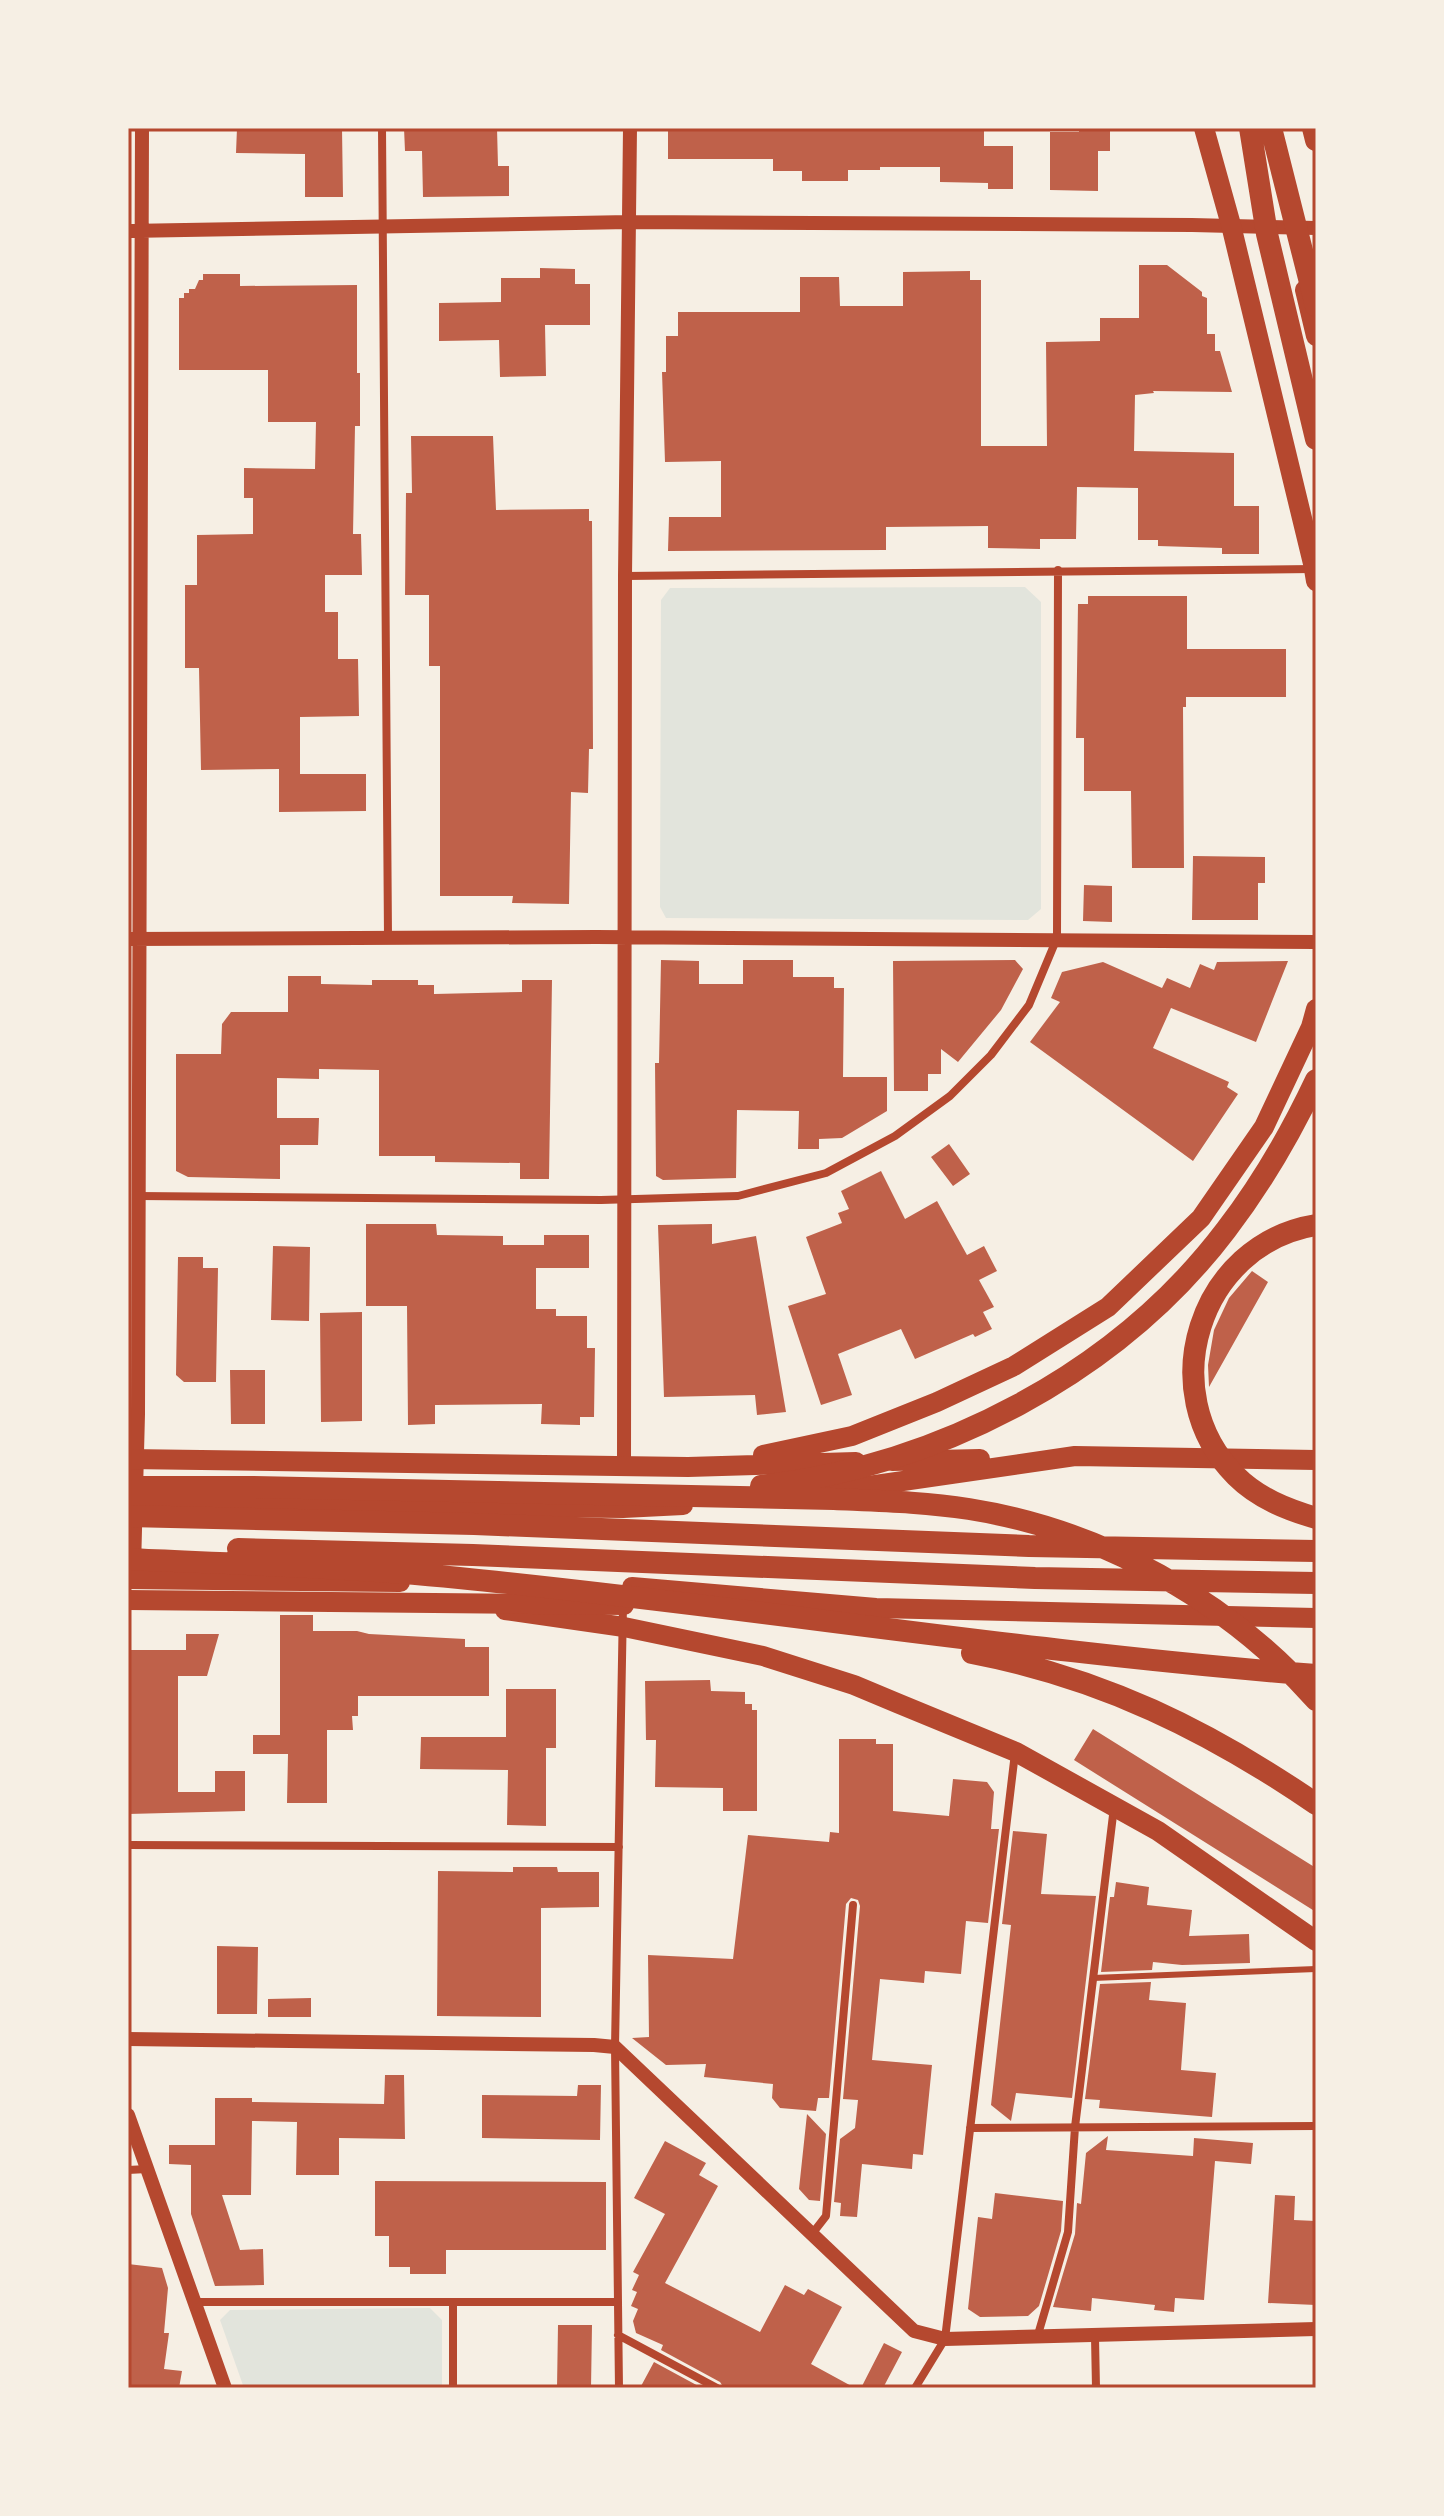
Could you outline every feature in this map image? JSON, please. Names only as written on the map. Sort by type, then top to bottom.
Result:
[{"type":"highway","points":[[1250,128],[1267,234],[1316,439]]},
{"type":"highway","points":[[1271,128],[1316,306]]},
{"type":"highway","points":[[1313,128],[1316,140]]},
{"type":"highway","points":[[652,1495],[797,1482],[863,1468],[926,1447],[1048,1387],[1144,1317],[1206,1254],[1262,1179],[1295,1125],[1316,1080]]},
{"type":"highway","points":[[1316,1225],[1274,1238],[1248,1254],[1227,1274],[1211,1299],[1194,1350],[1198,1408],[1207,1434],[1236,1476],[1274,1503],[1316,1518]]},
{"type":"highway","points":[[130,1502],[252,1487],[905,1502],[969,1509],[1025,1521],[1143,1565],[1196,1597],[1249,1637],[1316,1700]]},
{"type":"highway","points":[[130,1502],[474,1524],[1029,1546],[1316,1551]]},
{"type":"highway","points":[[128,1547],[473,1555],[1035,1578],[1316,1583]]},
{"type":"highway","points":[[129,1575],[398,1573],[732,1609],[1085,1654],[1316,1675]]},
{"type":"highway","points":[[732,1609],[803,1624],[914,1641],[1053,1671],[1120,1695],[1188,1726],[1255,1763],[1316,1804]]},
{"type":"main road","points":[[1204,128],[1231,225],[1315,575]]},
{"type":"main road","points":[[1265,128],[1316,336]]},
{"type":"main road","points":[[688,1467],[771,1454],[852,1436],[937,1402],[1014,1366],[1108,1307],[1201,1218],[1264,1127],[1311,1027],[1316,1009]]},
{"type":"main road","points":[[130,1502],[607,1508],[708,1505],[794,1497],[1075,1456]]},
{"type":"main road","points":[[132,1460],[688,1467],[1075,1456],[1316,1460]]},
{"type":"main road","points":[[129,1575],[623,1586],[876,1608]]},
{"type":"main road","points":[[128,1600],[876,1608],[1316,1618]]},
{"type":"main road","points":[[356,1601],[504,1610],[624,1627],[763,1656],[854,1685],[1016,1752],[1114,1806],[1158,1831],[1316,1941]]},
{"type":"street","points":[[129,1575],[137,1196],[133,939],[135,231],[142,128]]},
{"type":"street","points":[[382,128],[388,936]]},
{"type":"street","points":[[624,1466],[625,576],[630,128]]},
{"type":"street","points":[[135,231],[629,222],[1316,228]]},
{"type":"street","points":[[625,576],[1058,570],[1315,575]]},
{"type":"street","points":[[137,1196],[625,1200],[738,1196],[826,1173],[895,1136],[950,1096],[991,1055],[1029,1005],[1057,938],[1058,570]]},
{"type":"street","points":[[133,939],[388,936],[1316,942]]},
{"type":"street","points":[[619,2388],[615,2047],[623,1605]]},
{"type":"street","points":[[915,2388],[945,2339],[1016,1752]]},
{"type":"street","points":[[1037,2338],[1068,2232],[1075,2127],[1114,1806]]},
{"type":"street","points":[[128,1845],[619,1847]]},
{"type":"street","points":[[812,2234],[826,2216],[853,1905]]},
{"type":"street","points":[[128,2039],[615,2047],[914,2331],[945,2339],[1316,2329]]},
{"type":"street","points":[[128,2115],[225,2388]]},
{"type":"street","points":[[970,2128],[1316,2126]]},
{"type":"street","points":[[128,2170],[147,2169]]},
{"type":"street","points":[[196,2302],[618,2302]]},
{"type":"street","points":[[453,2302],[453,2388]]},
{"type":"street","points":[[618,2335],[717,2388]]},
{"type":"street","points":[[1095,2337],[1096,2388]]},
{"type":"lane","points":[[1093,1978],[1316,1969]]},
{"type":"shaded area","points":[[1025,587],[1041,602],[1041,909],[1028,920],[666,918],[660,907],[661,600],[670,588]]},
{"type":"shaded area","points":[[430,2308],[442,2320],[442,2388],[244,2388],[220,2320],[230,2310]]},
{"type":"building","points":[[237,128],[342,128],[343,197],[305,197],[305,154],[236,153]]},
{"type":"building","points":[[404,128],[497,128],[498,166],[509,166],[509,196],[423,197],[422,151],[405,151]]},
{"type":"building","points":[[668,128],[984,128],[984,146],[1013,146],[1013,189],[988,189],[988,183],[940,182],[940,167],[848,170],[848,181],[802,181],[802,171],[773,171],[773,159],[668,159]]},
{"type":"building","points":[[1079,128],[1110,128],[1110,151],[1098,151],[1098,191],[1050,190],[1050,132],[1079,132]]},
{"type":"building","points":[[1139,265],[1167,265],[1207,298],[1207,334],[1215,334],[1215,351],[1220,351],[1232,392],[1153,391],[1135,395],[1134,451],[1234,453],[1234,506],[1259,506],[1259,554],[1222,554],[1222,548],[1158,546],[1158,540],[1138,540],[1138,488],[1077,487],[1076,539],[1040,539],[1040,549],[988,548],[988,526],[886,527],[886,550],[668,551],[669,517],[721,517],[721,461],[665,462],[662,372],[666,372],[666,336],[678,336],[678,312],[800,312],[800,277],[839,277],[840,306],[903,306],[903,272],[970,271],[970,280],[981,280],[981,446],[1047,446],[1046,342],[1100,341],[1100,318],[1139,318]]},
{"type":"building","points":[[540,268],[575,269],[575,284],[590,284],[590,325],[545,325],[546,376],[500,377],[499,340],[439,341],[439,303],[501,302],[501,278],[540,278]]},
{"type":"building","points":[[203,274],[240,274],[240,286],[357,285],[360,426],[355,426],[353,534],[361,534],[362,575],[325,575],[325,612],[338,612],[338,659],[358,659],[359,716],[300,717],[300,774],[366,774],[366,811],[279,812],[279,769],[201,770],[199,668],[185,668],[185,585],[197,585],[197,535],[253,534],[253,498],[244,498],[244,468],[315,469],[316,422],[268,422],[268,370],[179,370],[179,298],[184,298],[184,293],[189,293],[189,289],[195,289],[199,280],[203,280]]},
{"type":"building","points":[[411,436],[493,436],[496,510],[589,509],[589,521],[592,521],[593,749],[589,749],[588,793],[571,792],[569,904],[512,903],[513,896],[440,896],[440,666],[429,666],[429,595],[405,595],[406,493],[412,493]]},
{"type":"building","points":[[1088,596],[1187,596],[1187,649],[1286,649],[1286,697],[1186,697],[1186,707],[1183,707],[1184,868],[1132,868],[1131,791],[1084,791],[1084,738],[1076,738],[1078,604],[1088,604]]},
{"type":"building","points":[[1193,856],[1265,857],[1265,883],[1258,883],[1258,920],[1192,920]]},
{"type":"building","points":[[1084,885],[1112,886],[1112,922],[1083,921]]},
{"type":"building","points":[[661,960],[699,961],[699,984],[743,984],[743,960],[793,960],[793,977],[834,977],[834,988],[844,988],[843,1077],[887,1077],[887,1111],[842,1138],[819,1139],[819,1149],[798,1149],[799,1111],[737,1110],[736,1178],[663,1180],[656,1176],[655,1063],[659,1063]]},
{"type":"building","points":[[1015,960],[1023,969],[1001,1010],[958,1062],[941,1049],[941,1074],[928,1074],[928,1091],[894,1091],[893,961]]},
{"type":"building","points":[[1288,961],[1256,1042],[1171,1008],[1153,1048],[1229,1082],[1227,1087],[1238,1094],[1193,1161],[1030,1042],[1060,1002],[1051,998],[1062,972],[1103,962],[1162,988],[1167,978],[1190,988],[1200,964],[1214,970],[1217,962]]},
{"type":"building","points":[[288,976],[321,976],[321,984],[372,985],[372,980],[418,980],[418,985],[434,985],[434,994],[522,992],[522,980],[552,980],[549,1179],[520,1179],[520,1163],[435,1162],[435,1156],[379,1156],[379,1070],[319,1069],[319,1079],[277,1078],[277,1118],[319,1118],[318,1145],[280,1145],[280,1179],[188,1177],[176,1171],[176,1054],[221,1054],[222,1024],[231,1012],[288,1012]]},
{"type":"building","points":[[949,1144],[970,1174],[953,1186],[931,1157]]},
{"type":"building","points":[[881,1171],[905,1219],[937,1201],[967,1255],[984,1246],[997,1271],[979,1280],[994,1307],[983,1312],[992,1329],[915,1359],[901,1329],[838,1354],[852,1395],[821,1405],[788,1306],[826,1294],[806,1237],[842,1223],[838,1213],[849,1209],[841,1191]]},
{"type":"building","points":[[366,1224],[436,1224],[437,1235],[503,1236],[503,1245],[544,1245],[544,1235],[589,1235],[589,1268],[536,1268],[536,1309],[556,1309],[556,1316],[587,1316],[587,1348],[595,1348],[594,1417],[580,1417],[580,1425],[541,1424],[542,1404],[435,1405],[435,1424],[408,1425],[407,1306],[366,1306]]},
{"type":"building","points":[[712,1224],[712,1244],[756,1236],[786,1412],[757,1415],[755,1395],[664,1397],[658,1225]]},
{"type":"building","points":[[273,1246],[310,1247],[309,1321],[271,1320]]},
{"type":"building","points":[[178,1257],[203,1257],[203,1268],[218,1268],[216,1382],[184,1382],[176,1375]]},
{"type":"building","points":[[1252,1271],[1268,1282],[1209,1387],[1208,1365],[1214,1330],[1229,1298]]},
{"type":"building","points":[[362,1312],[362,1421],[321,1422],[320,1313]]},
{"type":"building","points":[[230,1370],[265,1370],[265,1424],[231,1424]]},
{"type":"building","points":[[280,1615],[313,1615],[313,1631],[465,1639],[465,1647],[489,1647],[489,1696],[358,1696],[358,1716],[352,1716],[353,1730],[327,1730],[327,1803],[287,1803],[288,1754],[253,1754],[253,1735],[280,1735]]},
{"type":"building","points":[[186,1634],[219,1634],[207,1676],[178,1676],[178,1792],[215,1792],[215,1771],[245,1771],[245,1811],[128,1814],[128,1650],[186,1650]]},
{"type":"building","points":[[710,1680],[711,1691],[745,1692],[745,1704],[752,1704],[752,1710],[757,1710],[757,1811],[723,1811],[723,1788],[655,1787],[656,1740],[646,1740],[645,1681]]},
{"type":"building","points":[[506,1689],[556,1689],[556,1748],[546,1748],[546,1826],[507,1825],[508,1770],[420,1769],[421,1737],[506,1737]]},
{"type":"building","points":[[1093,1729],[1316,1868],[1316,1912],[1074,1760]]},
{"type":"building","points":[[839,1739],[876,1739],[876,1744],[893,1744],[893,1811],[949,1816],[953,1779],[987,1782],[994,1792],[991,1829],[999,1829],[988,1923],[966,1921],[961,1974],[925,1971],[924,1983],[880,1979],[872,2060],[932,2065],[923,2155],[913,2154],[912,2169],[862,2164],[857,2217],[840,2216],[841,2203],[834,2202],[840,2139],[855,2128],[858,2100],[843,2099],[860,1906],[858,1900],[851,1898],[846,1904],[829,2098],[818,2098],[816,2111],[780,2108],[772,2098],[773,2084],[704,2077],[706,2064],[666,2065],[632,2038],[649,2037],[648,1955],[733,1959],[748,1835],[829,1842],[830,1832],[839,1833]]},
{"type":"building","points":[[1013,1831],[1047,1834],[1041,1894],[1096,1896],[1072,2098],[1016,2093],[1011,2121],[991,2105],[1011,1925],[1002,1924]]},
{"type":"building","points":[[513,1867],[557,1867],[558,1872],[599,1872],[599,1907],[541,1908],[541,2017],[437,2016],[438,1871],[513,1872]]},
{"type":"building","points":[[1116,1882],[1149,1887],[1147,1905],[1192,1910],[1189,1936],[1249,1934],[1250,1963],[1182,1965],[1153,1962],[1152,1970],[1101,1972],[1110,1897],[1114,1897]]},
{"type":"building","points":[[217,1946],[258,1947],[257,2014],[217,2014]]},
{"type":"building","points":[[1151,1982],[1149,2000],[1186,2003],[1181,2070],[1216,2073],[1212,2117],[1099,2108],[1100,2100],[1085,2099],[1100,1984]]},
{"type":"building","points":[[311,1998],[311,2017],[268,2017],[268,1999]]},
{"type":"building","points":[[385,2075],[404,2075],[405,2139],[339,2138],[339,2175],[296,2175],[297,2122],[252,2121],[251,2195],[222,2195],[240,2250],[263,2249],[264,2285],[215,2286],[191,2214],[191,2165],[169,2164],[169,2145],[215,2145],[215,2098],[252,2098],[252,2102],[384,2104]]},
{"type":"building","points":[[578,2085],[601,2085],[600,2140],[482,2138],[482,2095],[577,2096]]},
{"type":"building","points":[[807,2114],[826,2134],[820,2201],[809,2200],[799,2189]]},
{"type":"building","points":[[1108,2136],[1106,2150],[1193,2156],[1194,2138],[1253,2143],[1251,2164],[1215,2161],[1204,2300],[1175,2298],[1174,2312],[1154,2310],[1155,2305],[1092,2298],[1091,2311],[1053,2307],[1075,2234],[1086,2153]]},
{"type":"building","points":[[665,2141],[706,2163],[699,2175],[718,2186],[665,2283],[760,2332],[785,2285],[804,2295],[808,2289],[842,2307],[811,2364],[855,2388],[724,2388],[720,2382],[661,2350],[663,2345],[636,2333],[633,2321],[638,2309],[631,2306],[637,2292],[632,2290],[639,2275],[633,2272],[665,2214],[634,2198]]},
{"type":"building","points":[[375,2181],[606,2182],[606,2250],[446,2250],[446,2274],[410,2274],[410,2267],[389,2267],[389,2236],[375,2236]]},
{"type":"building","points":[[995,2193],[1063,2201],[1061,2231],[1039,2306],[1028,2316],[980,2317],[968,2309],[978,2217],[992,2219]]},
{"type":"building","points":[[1275,2195],[1295,2196],[1294,2220],[1316,2221],[1316,2305],[1268,2303]]},
{"type":"building","points":[[128,2264],[162,2268],[168,2288],[164,2333],[169,2333],[164,2369],[182,2371],[179,2388],[128,2388]]},
{"type":"building","points":[[558,2325],[592,2325],[591,2388],[557,2388]]},
{"type":"building","points":[[884,2343],[902,2352],[883,2388],[861,2388]]},
{"type":"building","points":[[654,2362],[702,2388],[640,2388]]}]
